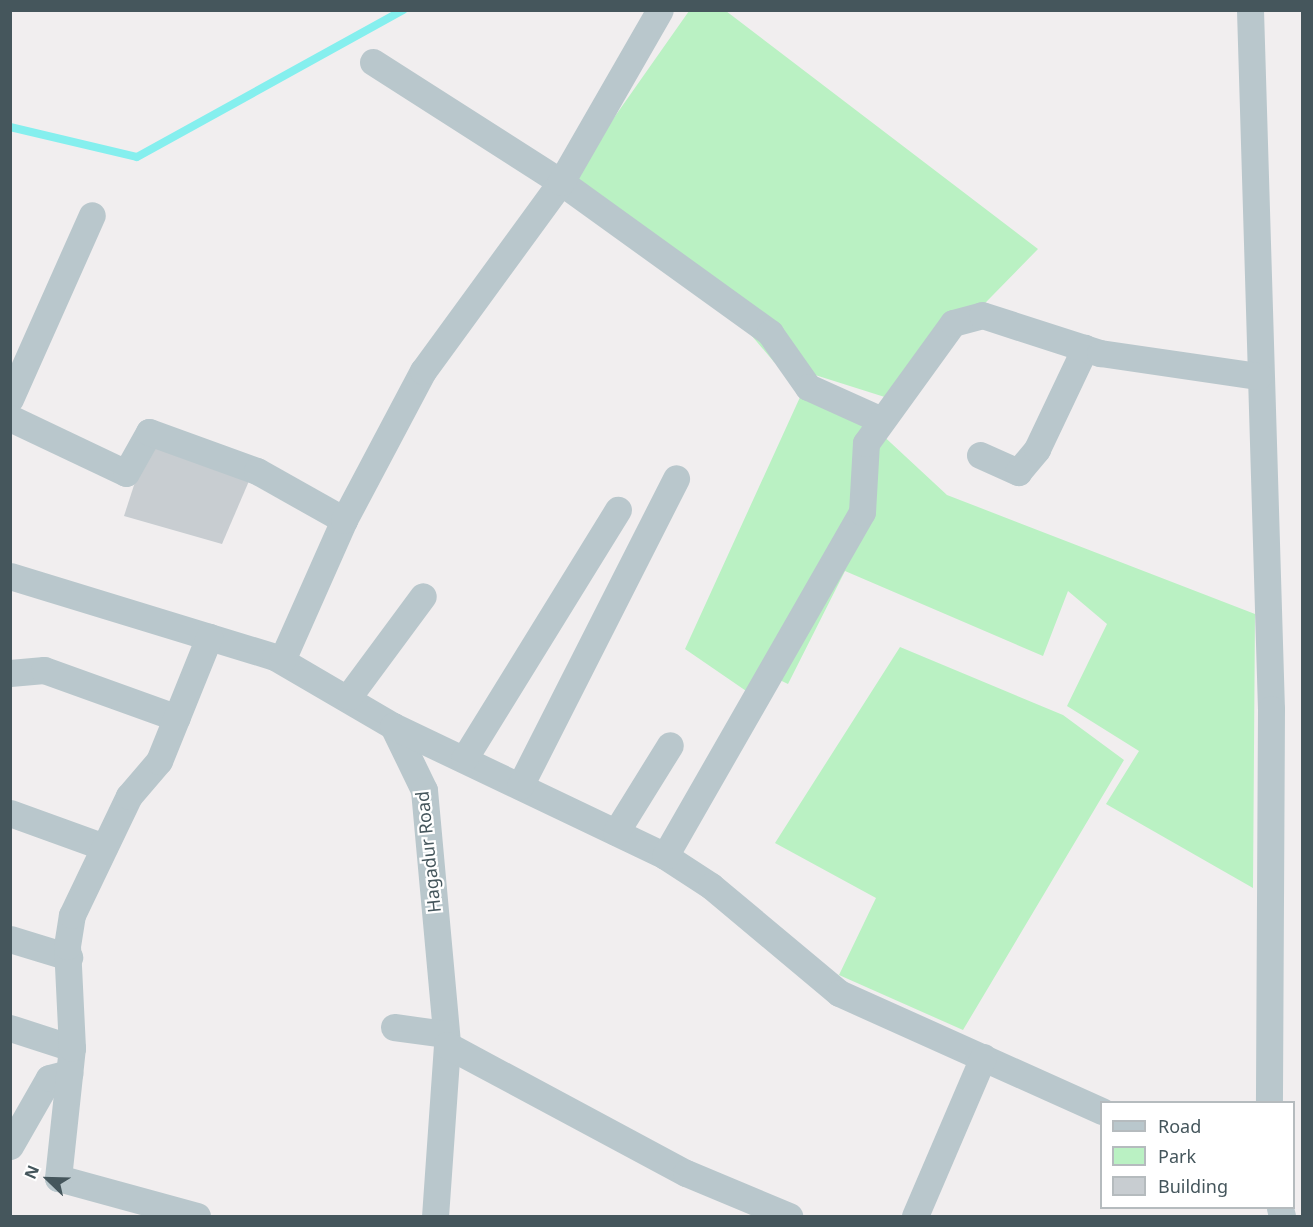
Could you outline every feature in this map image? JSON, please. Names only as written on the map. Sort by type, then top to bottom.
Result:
[{"type":"street","points":[[282,660],[344,519],[423,370],[561,182],[660,10]]},
{"type":"street","points":[[1250,10],[1260,243],[1258,376],[1271,709],[1269,1101]]},
{"type":"street","points":[[373,62],[561,182],[770,333],[808,387],[881,420]]},
{"type":"street","points":[[10,399],[92,214]]},
{"type":"street","points":[[665,856],[862,512],[866,443],[952,323],[968,316],[982,315],[1084,348],[1258,376]]},
{"type":"street","points":[[980,455],[1018,472],[1037,449],[1084,348]]},
{"type":"street","points":[[10,418],[126,473],[149,432],[257,471],[344,519]]},
{"type":"street","points":[[520,786],[676,478]]},
{"type":"street","points":[[464,759],[618,510]]},
{"type":"street","name":"Hagadur Road","points":[[10,576],[282,660],[349,696],[393,726],[424,790],[446,1040],[435,1216]]},
{"type":"street","points":[[349,696],[423,596]]},
{"type":"street","points":[[197,1216],[167,1212],[58,1178],[71,1061],[69,957],[72,915],[129,796],[159,761],[209,637]]},
{"type":"street","points":[[10,673],[44,670],[177,718]]},
{"type":"street","points":[[393,726],[665,856],[711,886],[839,993],[1100,1111]]},
{"type":"street","points":[[616,832],[670,745]]},
{"type":"street","points":[[10,813],[104,847]]},
{"type":"street","points":[[10,939],[69,957]]},
{"type":"street","points":[[394,1027],[446,1040],[686,1173],[779,1214]]},
{"type":"street","points":[[10,1028],[71,1061]]},
{"type":"street","points":[[915,1216],[983,1057]]},
{"type":"street","points":[[10,1146],[49,1078],[71,1061]]},
{"type":"green space","points":[[689,11],[726,11],[1038,249],[891,399],[774,362],[696,270],[573,176]]},
{"type":"green space","points":[[801,395],[877,430],[947,495],[1255,614],[1253,888],[1106,804],[1139,751],[1067,706],[1107,624],[1068,591],[1043,656],[845,571],[788,684],[763,672],[752,695],[685,649]]},
{"type":"green space","points":[[900,647],[1063,715],[1124,760],[963,1030],[839,975],[876,898],[775,843]]},
{"type":"building","points":[[147,445],[249,481],[222,544],[124,516]]},
{"type":"waterway","points":[[10,127],[137,157],[403,10]]}]
